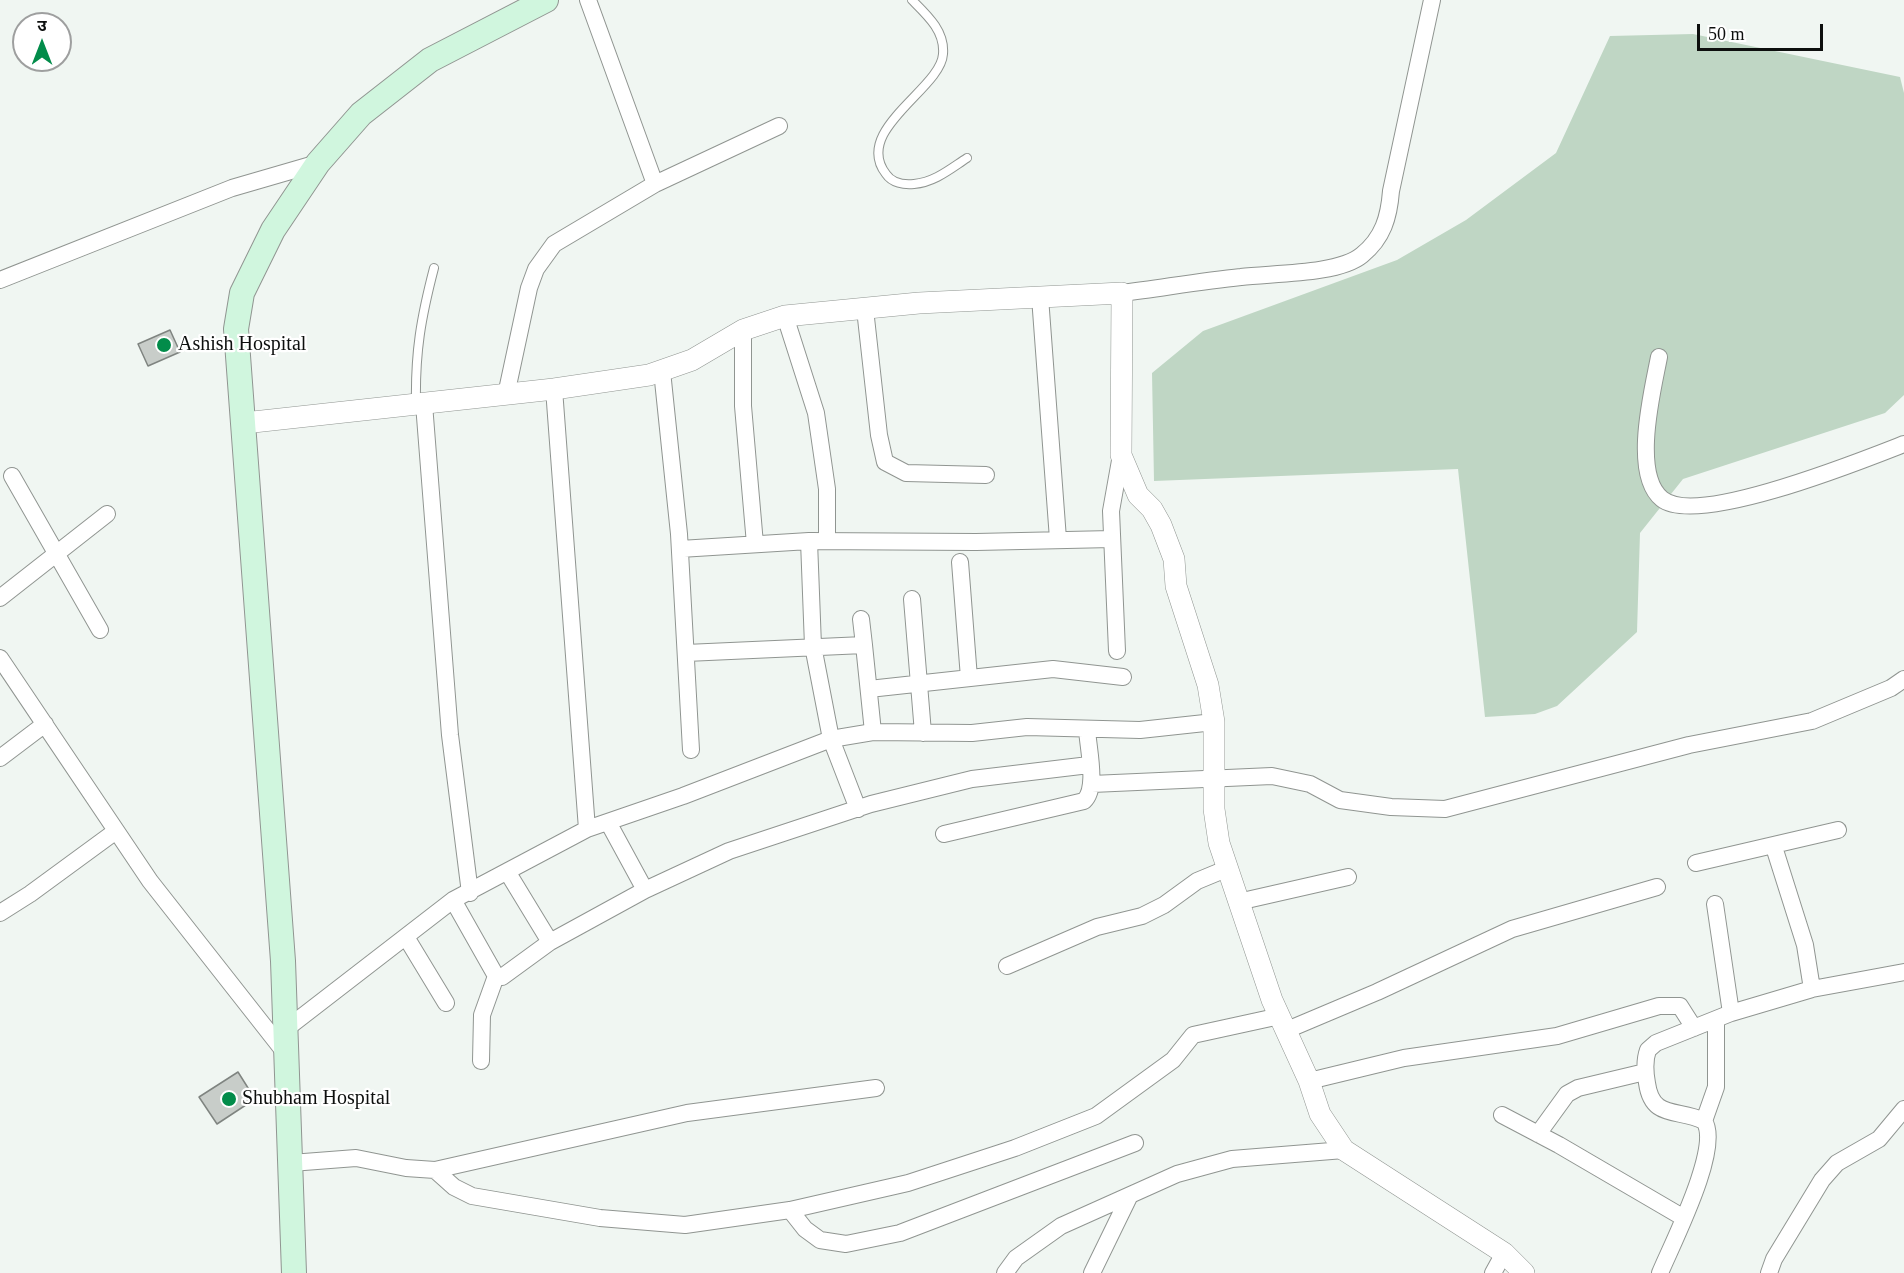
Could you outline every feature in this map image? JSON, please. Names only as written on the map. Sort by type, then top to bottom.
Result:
[{"type":"main road","points":[[294,1273],[286,1029],[262,660],[246,489],[244,423],[236,329],[242,293],[273,230],[318,163],[361,114],[430,60],[515,7],[546,0]]},
{"type":"street","points":[[588,0],[655,184]]},
{"type":"street","points":[[244,423],[554,389],[662,371],[692,360],[743,330],[784,316],[1122,293],[1342,265],[1360,256],[1381,236],[1390,210],[1391,191],[1432,0]]},
{"type":"street","points":[[506,394],[536,268],[554,244],[655,184],[779,126]]},
{"type":"street","points":[[0,280],[232,188],[318,163]]},
{"type":"street","points":[[1118,651],[1112,539],[1113,492],[1121,455],[1122,293]]},
{"type":"street","points":[[1040,297],[1058,539]]},
{"type":"street","points":[[865,309],[879,435],[885,462],[906,473],[986,475]]},
{"type":"street","points":[[784,316],[816,413],[827,489],[827,541]]},
{"type":"street","points":[[743,330],[743,406],[755,544]]},
{"type":"street","points":[[1659,357],[1646,422],[1647,458],[1652,484],[1662,499],[1676,505],[1703,506],[1800,484],[1904,444]]},
{"type":"street","points":[[662,371],[680,549],[691,750]]},
{"type":"street","points":[[554,389],[587,829]]},
{"type":"street","points":[[420,404],[450,728],[470,894]]},
{"type":"street","points":[[1121,455],[1138,495],[1152,509],[1161,525],[1174,559],[1176,586],[1208,685],[1214,722],[1214,809],[1226,869],[1320,1114],[1344,1150],[1504,1253],[1524,1273]]},
{"type":"street","points":[[12,476],[100,630]]},
{"type":"street","points":[[0,598],[107,514]]},
{"type":"street","points":[[680,549],[809,540],[976,543],[1112,539]]},
{"type":"street","points":[[809,540],[813,646],[831,739],[858,809]]},
{"type":"street","points":[[960,562],[969,678]]},
{"type":"street","points":[[912,599],[923,733]]},
{"type":"street","points":[[861,619],[873,732]]},
{"type":"street","points":[[686,660],[813,646],[864,645]]},
{"type":"street","points":[[0,658],[150,881],[287,1055]]},
{"type":"street","points":[[869,689],[1053,669],[1123,677]]},
{"type":"street","points":[[1092,784],[1272,776],[1310,784],[1340,800],[1391,807],[1445,809],[1689,745],[1812,722],[1891,688],[1904,679]]},
{"type":"street","points":[[286,1029],[453,900],[470,894],[587,829],[772,763],[831,739],[873,732],[972,733],[1027,727],[1140,730],[1214,722]]},
{"type":"street","points":[[0,758],[45,724]]},
{"type":"street","points":[[944,834],[1076,805],[1090,795],[1092,784],[1087,729]]},
{"type":"street","points":[[496,976],[502,977],[550,942],[645,890],[729,851],[858,809],[972,779],[1089,765]]},
{"type":"street","points":[[608,822],[645,890]]},
{"type":"street","points":[[1696,863],[1774,847],[1838,830]]},
{"type":"street","points":[[0,913],[30,894],[116,831]]},
{"type":"street","points":[[1774,847],[1805,945],[1812,989]]},
{"type":"street","points":[[1007,966],[1097,927],[1142,916],[1164,905],[1197,881],[1226,869]]},
{"type":"street","points":[[508,873],[550,942]]},
{"type":"street","points":[[1238,902],[1348,877]]},
{"type":"street","points":[[435,1170],[454,1186],[472,1196],[600,1218],[685,1225],[790,1210],[908,1183],[1015,1148],[1096,1116],[1173,1060],[1193,1035],[1284,1023],[1377,992],[1512,929],[1657,887]]},
{"type":"street","points":[[453,900],[496,976],[482,1014],[481,1061]]},
{"type":"street","points":[[1704,1121],[1716,1087],[1724,1016],[1715,904]]},
{"type":"street","points":[[406,937],[446,1003]]},
{"type":"street","points":[[1660,1273],[1695,1193],[1710,1142],[1708,1127],[1704,1121],[1655,1106],[1648,1091],[1645,1072],[1648,1050],[1656,1043],[1724,1016],[1812,989],[1904,972]]},
{"type":"street","points":[[1309,1081],[1404,1059],[1557,1036],[1659,1006],[1680,1006],[1694,1028]]},
{"type":"street","points":[[1538,1134],[1567,1094],[1578,1088],[1645,1072]]},
{"type":"street","points":[[291,1163],[356,1158],[406,1168],[435,1170],[687,1113],[876,1088]]},
{"type":"street","points":[[1769,1273],[1774,1258],[1822,1179],[1837,1163],[1879,1139],[1904,1109]]},
{"type":"street","points":[[1502,1115],[1684,1218]]},
{"type":"street","points":[[790,1210],[805,1229],[820,1240],[846,1244],[900,1233],[1135,1143]]},
{"type":"street","points":[[1005,1273],[1016,1258],[1061,1226],[1177,1174],[1232,1158],[1344,1150]]},
{"type":"street","points":[[1092,1273],[1130,1196]]},
{"type":"street","points":[[1493,1273],[1504,1253]]},
{"type":"lane","points":[[912,0],[934,23],[942,40],[943,55],[939,69],[885,130],[879,155],[883,171],[889,178],[899,183],[912,185],[931,181],[967,158]]},
{"type":"lane","points":[[420,404],[415,360],[419,324],[434,268]]},
{"type":"green space","points":[[1693,34],[1900,77],[1904,93],[1904,395],[1885,413],[1683,479],[1640,533],[1637,632],[1557,706],[1535,714],[1485,717],[1458,469],[1154,481],[1152,373],[1203,331],[1397,260],[1466,220],[1556,153],[1610,36]]},
{"type":"building","points":[[170,330],[180,352],[148,366],[138,344]]},
{"type":"building","points":[[238,1072],[255,1099],[217,1124],[199,1097]]},
{"type":"place","name":"Ashish Hospital","points":[[164,345]]},
{"type":"place","name":"Shubham Hospital","points":[[229,1099]]}]
